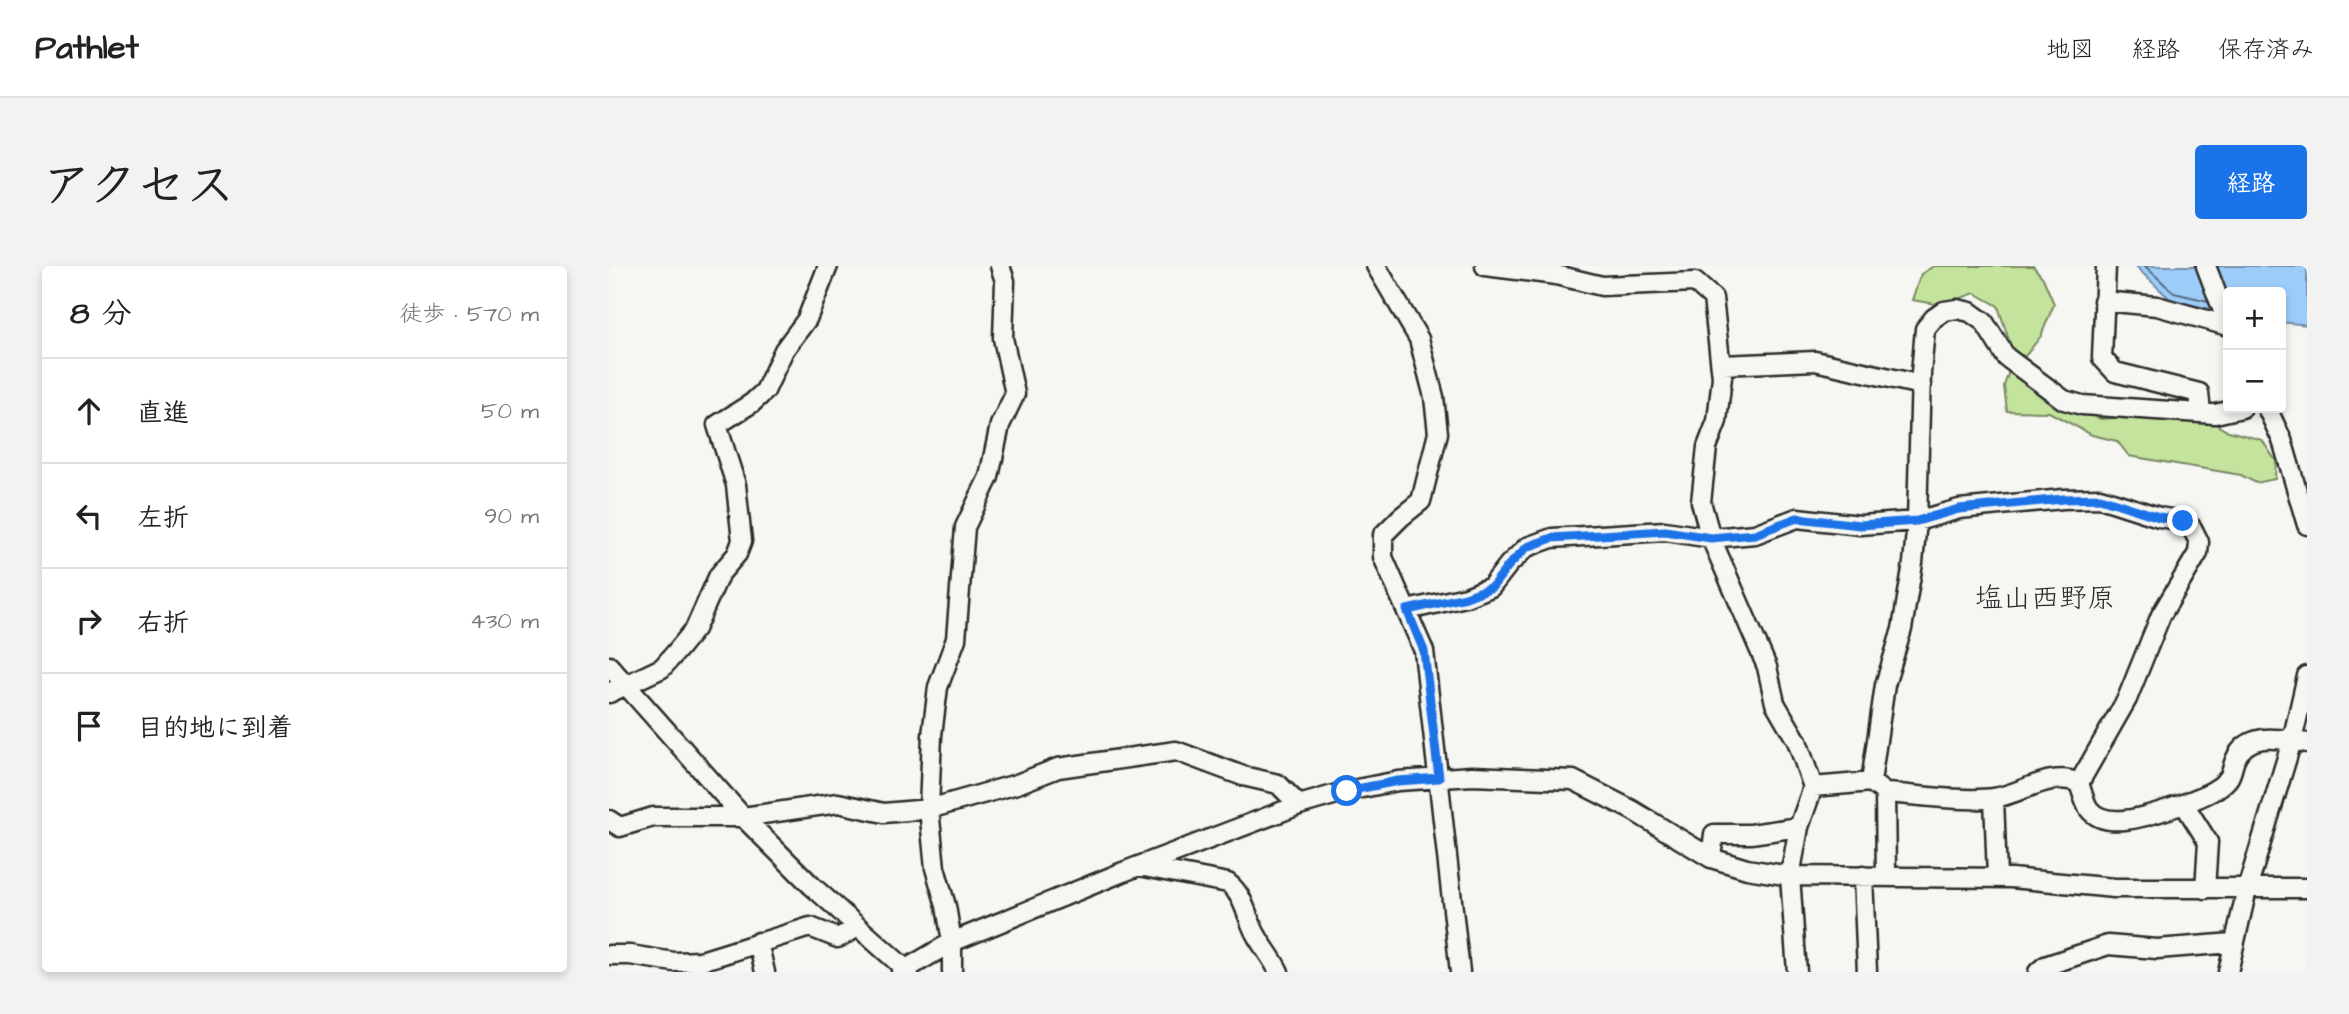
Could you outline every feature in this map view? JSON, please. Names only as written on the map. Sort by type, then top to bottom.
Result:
[{"type":"street","points":[[609,693],[662,668],[695,629],[719,575],[737,554],[742,541],[736,485],[717,425],[752,403],[765,391],[784,350],[807,319],[828,266]]},
{"type":"street","points":[[952,972],[952,942],[946,906],[935,868],[929,809],[932,735],[939,687],[956,639],[965,527],[989,477],[1000,425],[1015,394],[1003,338],[1005,281],[1000,266]]},
{"type":"street","points":[[1376,266],[1419,340],[1434,397],[1438,433],[1421,501],[1383,535],[1383,557],[1424,651],[1460,972]]},
{"type":"street","points":[[1485,266],[1556,275],[1602,286],[1695,282],[1713,298],[1721,366],[1717,421],[1707,447],[1701,502],[1711,538],[1767,667],[1775,703],[1797,741],[1813,787],[1799,827],[1790,876],[1797,972]]},
{"type":"street","points":[[2106,266],[2102,358],[2115,372],[2199,393],[2201,412]]},
{"type":"street","points":[[2206,266],[2223,312]]},
{"type":"street","points":[[2103,298],[2157,306],[2223,324]]},
{"type":"street","points":[[1885,876],[1878,788],[1885,685],[1902,629],[1917,521],[1925,328],[1944,312],[1970,312],[1984,321],[2007,357],[2064,400],[2081,405],[2223,413]]},
{"type":"street","points":[[1721,366],[1815,361],[1921,385]]},
{"type":"street","points":[[2269,413],[2281,440],[2307,525]]},
{"type":"street","points":[[1407,610],[1466,597],[1492,587],[1527,547],[1552,538],[1665,531],[1711,538],[1755,534],[1797,518],[1860,525],[1917,521],[1959,509],[2100,498],[2159,517],[2183,521],[2192,528],[2199,542],[2199,553],[2161,615],[2127,699],[2078,783]]},
{"type":"street","points":[[609,666],[743,817],[812,886],[905,971],[952,942],[1139,866],[1300,806],[1347,791],[1398,781],[1439,778],[1516,776],[1573,780],[1632,810],[1711,858],[1747,869],[1790,876],[1997,878],[2113,888],[2307,888]]},
{"type":"street","points":[[2228,972],[2246,889],[2300,742],[2307,676]]},
{"type":"street","points":[[1813,787],[1878,788],[1994,798],[2043,782],[2069,778],[2078,783],[2090,809],[2103,820],[2135,819],[2184,804],[2220,787],[2230,778],[2235,759],[2249,743],[2267,737],[2300,742]]},
{"type":"street","points":[[613,829],[653,817],[743,817],[838,803],[884,813],[929,809],[1017,784],[1058,768],[1176,751],[1243,776],[1278,784],[1300,806]]},
{"type":"street","points":[[1994,798],[1997,878]]},
{"type":"street","points":[[2184,804],[2208,842],[2205,890]]},
{"type":"street","points":[[1711,858],[1714,834],[1751,834],[1799,827]]},
{"type":"street","points":[[1139,866],[1228,883],[1238,891],[1257,937],[1273,958],[1279,972]]},
{"type":"street","points":[[1863,876],[1867,972]]},
{"type":"street","points":[[609,955],[630,955],[674,962],[701,961],[810,927],[838,938],[858,927]]},
{"type":"street","points":[[758,942],[765,972]]},
{"type":"street","points":[[2038,972],[2045,966],[2108,946],[2157,949],[2233,943]]},
{"type":"green space","points":[[1934,266],[2033,266],[2043,278],[2054,304],[2041,336],[2025,356],[2013,353],[1998,306],[1975,293],[1941,305],[1912,300],[1921,274]]},
{"type":"green space","points":[[2009,371],[2057,402],[2101,419],[2143,416],[2211,421],[2225,430],[2262,440],[2276,461],[2275,479],[2256,483],[2241,475],[2129,456],[2117,441],[2092,435],[2049,412],[2007,411],[2004,386]]},
{"type":"water","points":[[2135,266],[2307,266],[2307,325],[2286,323],[2286,287],[2223,287],[2223,312],[2171,300]]},
{"type":"district","name":"塩山西野原","points":[[2045,598]]},
{"type":"route","points":[[1347,791],[1398,781],[1439,778],[1424,651],[1407,610],[1466,597],[1492,587],[1527,547],[1552,538],[1665,531],[1711,538],[1755,534],[1797,518],[1860,525],[1917,521],[1959,509],[2100,498],[2159,517],[2183,521]]}]
